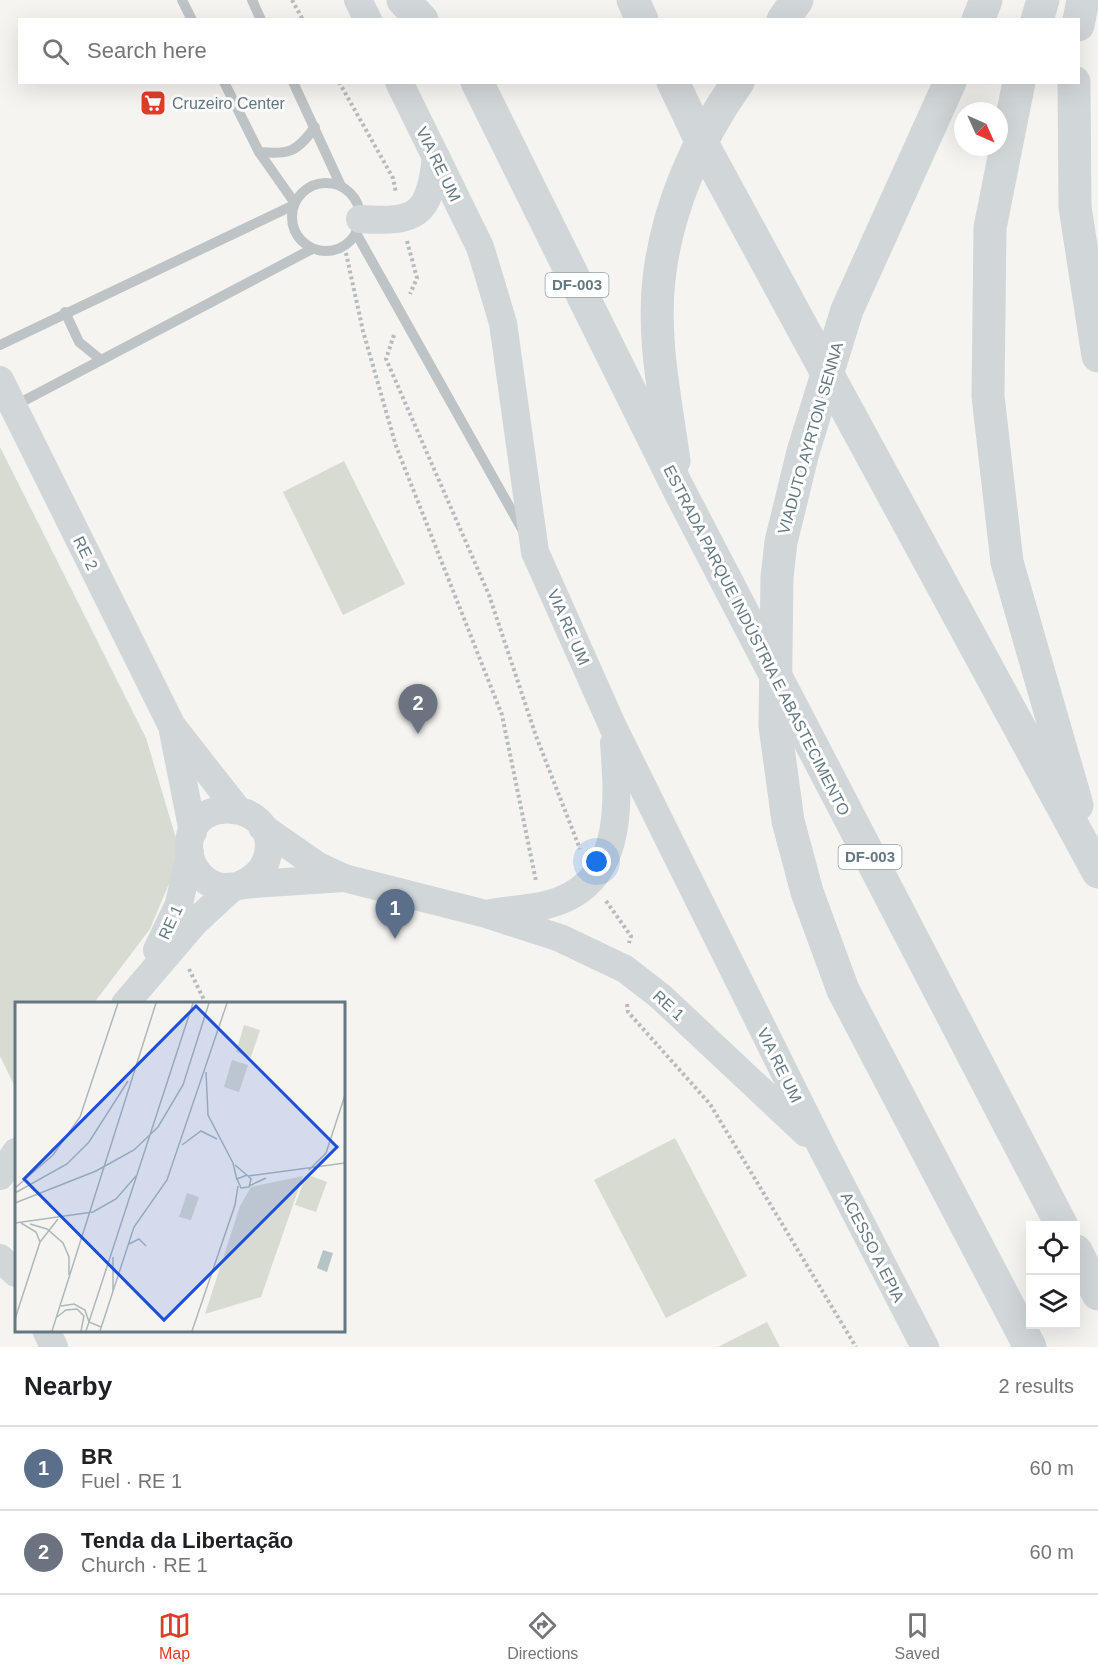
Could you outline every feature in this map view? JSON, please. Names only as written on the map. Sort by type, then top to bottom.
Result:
[{"type":"highway","points":[[403,0],[420,18]]},
{"type":"highway","points":[[436,0],[445,18]]},
{"type":"highway","points":[[633,0],[641,18]]},
{"type":"highway","points":[[784,18],[797,0]]},
{"type":"highway","points":[[979,18],[986,0]]},
{"type":"highway","points":[[1038,18],[1043,0]]},
{"type":"highway","points":[[1079,18],[1083,0]]},
{"type":"highway","name":"ESTRADA PARQUE INDÚSTRIA E ABASTECIMENTO","points":[[478,84],[678,488],[1059,1221]]},
{"type":"highway","points":[[673,84],[701,141],[1096,868]]},
{"type":"highway","points":[[678,488],[659,356],[659,280],[668,227],[701,141],[737,84]]},
{"type":"highway","name":"VIADUTO AYRTON SENNA","points":[[949,84],[847,310],[803,452],[781,542],[777,577],[775,726],[788,821],[807,892],[843,990],[1030,1347]]},
{"type":"highway","points":[[1019,84],[990,228],[988,396],[1007,562],[1096,868]]},
{"type":"highway","points":[[1074,84],[1075,207],[1098,356]]},
{"type":"highway","points":[[1080,1259],[1098,1294]]},
{"type":"street","points":[[358,0],[367,18]]},
{"type":"street","name":"VIA RE UM","points":[[400,84],[480,247],[503,323],[536,552],[613,727],[820,1146]]},
{"type":"street","points":[[358,226],[401,220],[412,215],[432,189],[435,157]]},
{"type":"street","name":"RE 2","points":[[0,380],[172,726],[237,809]]},
{"type":"street","name":"RE 2","points":[[172,726],[191,843]]},
{"type":"street","points":[[593,881],[607,857],[612,840],[618,787],[613,727]]},
{"type":"street","points":[[237,809],[254,818],[262,827],[268,842],[267,858],[254,878],[237,886],[218,886],[204,879],[194,867],[191,843],[202,819],[214,811],[237,809]]},
{"type":"street","name":"RE 1","points":[[262,827],[318,866],[344,878],[486,914],[560,938],[625,969],[660,996],[820,1146]]},
{"type":"street","name":"RE 1","points":[[132,995],[179,904],[191,843]]},
{"type":"street","name":"RE 1","points":[[132,995],[195,922],[237,886],[344,878]]},
{"type":"street","name":"RE 1","points":[[486,914],[547,904],[568,896],[593,881]]},
{"type":"street","name":"ACESSO A EPIA","points":[[820,1146],[925,1347]]},
{"type":"street","points":[[0,1176],[15,1154]]},
{"type":"street","points":[[0,1258],[15,1272]]},
{"type":"street","points":[[47,1332],[54,1347]]},
{"type":"lane","points":[[182,0],[191,18]]},
{"type":"lane","points":[[252,0],[260,18]]},
{"type":"lane","points":[[225,84],[259,152],[294,203],[292,220],[298,237],[312,249],[329,251],[344,246],[358,226]]},
{"type":"lane","points":[[294,84],[341,186]]},
{"type":"lane","points":[[259,152],[275,154],[294,150],[315,127]]},
{"type":"lane","points":[[0,345],[294,203],[304,191],[315,184],[328,183],[341,186],[352,194],[359,205],[358,226],[402,314],[536,552]]},
{"type":"lane","points":[[14,406],[312,249]]},
{"type":"lane","points":[[65,312],[79,342],[100,360]]},
{"type":"path","points":[[292,0],[302,18]]},
{"type":"path","points":[[340,84],[393,178],[401,220],[417,278],[386,359],[489,595],[536,736],[593,881],[630,936],[625,969],[628,1012],[710,1104],[856,1347]]},
{"type":"path","points":[[344,246],[363,331],[396,446],[502,715],[537,883],[547,904]]},
{"type":"path","points":[[186,963],[205,1002]]},
{"type":"shaded area","points":[[0,447],[146,738],[181,855],[150,929],[95,1002],[15,1002],[15,1087],[0,1056]]},
{"type":"shaded area","points":[[344,461],[405,584],[343,615],[283,492]]},
{"type":"shaded area","points":[[675,1138],[747,1276],[666,1318],[594,1180]]},
{"type":"shaded area","points":[[767,1322],[780,1347],[718,1347]]},
{"type":"place","name":"Cruzeiro Center","points":[[153,103]]},
{"type":"place","name":"Tenda da Libertação","points":[[418,734]]},
{"type":"place","name":"BR","points":[[395,939]]}]
